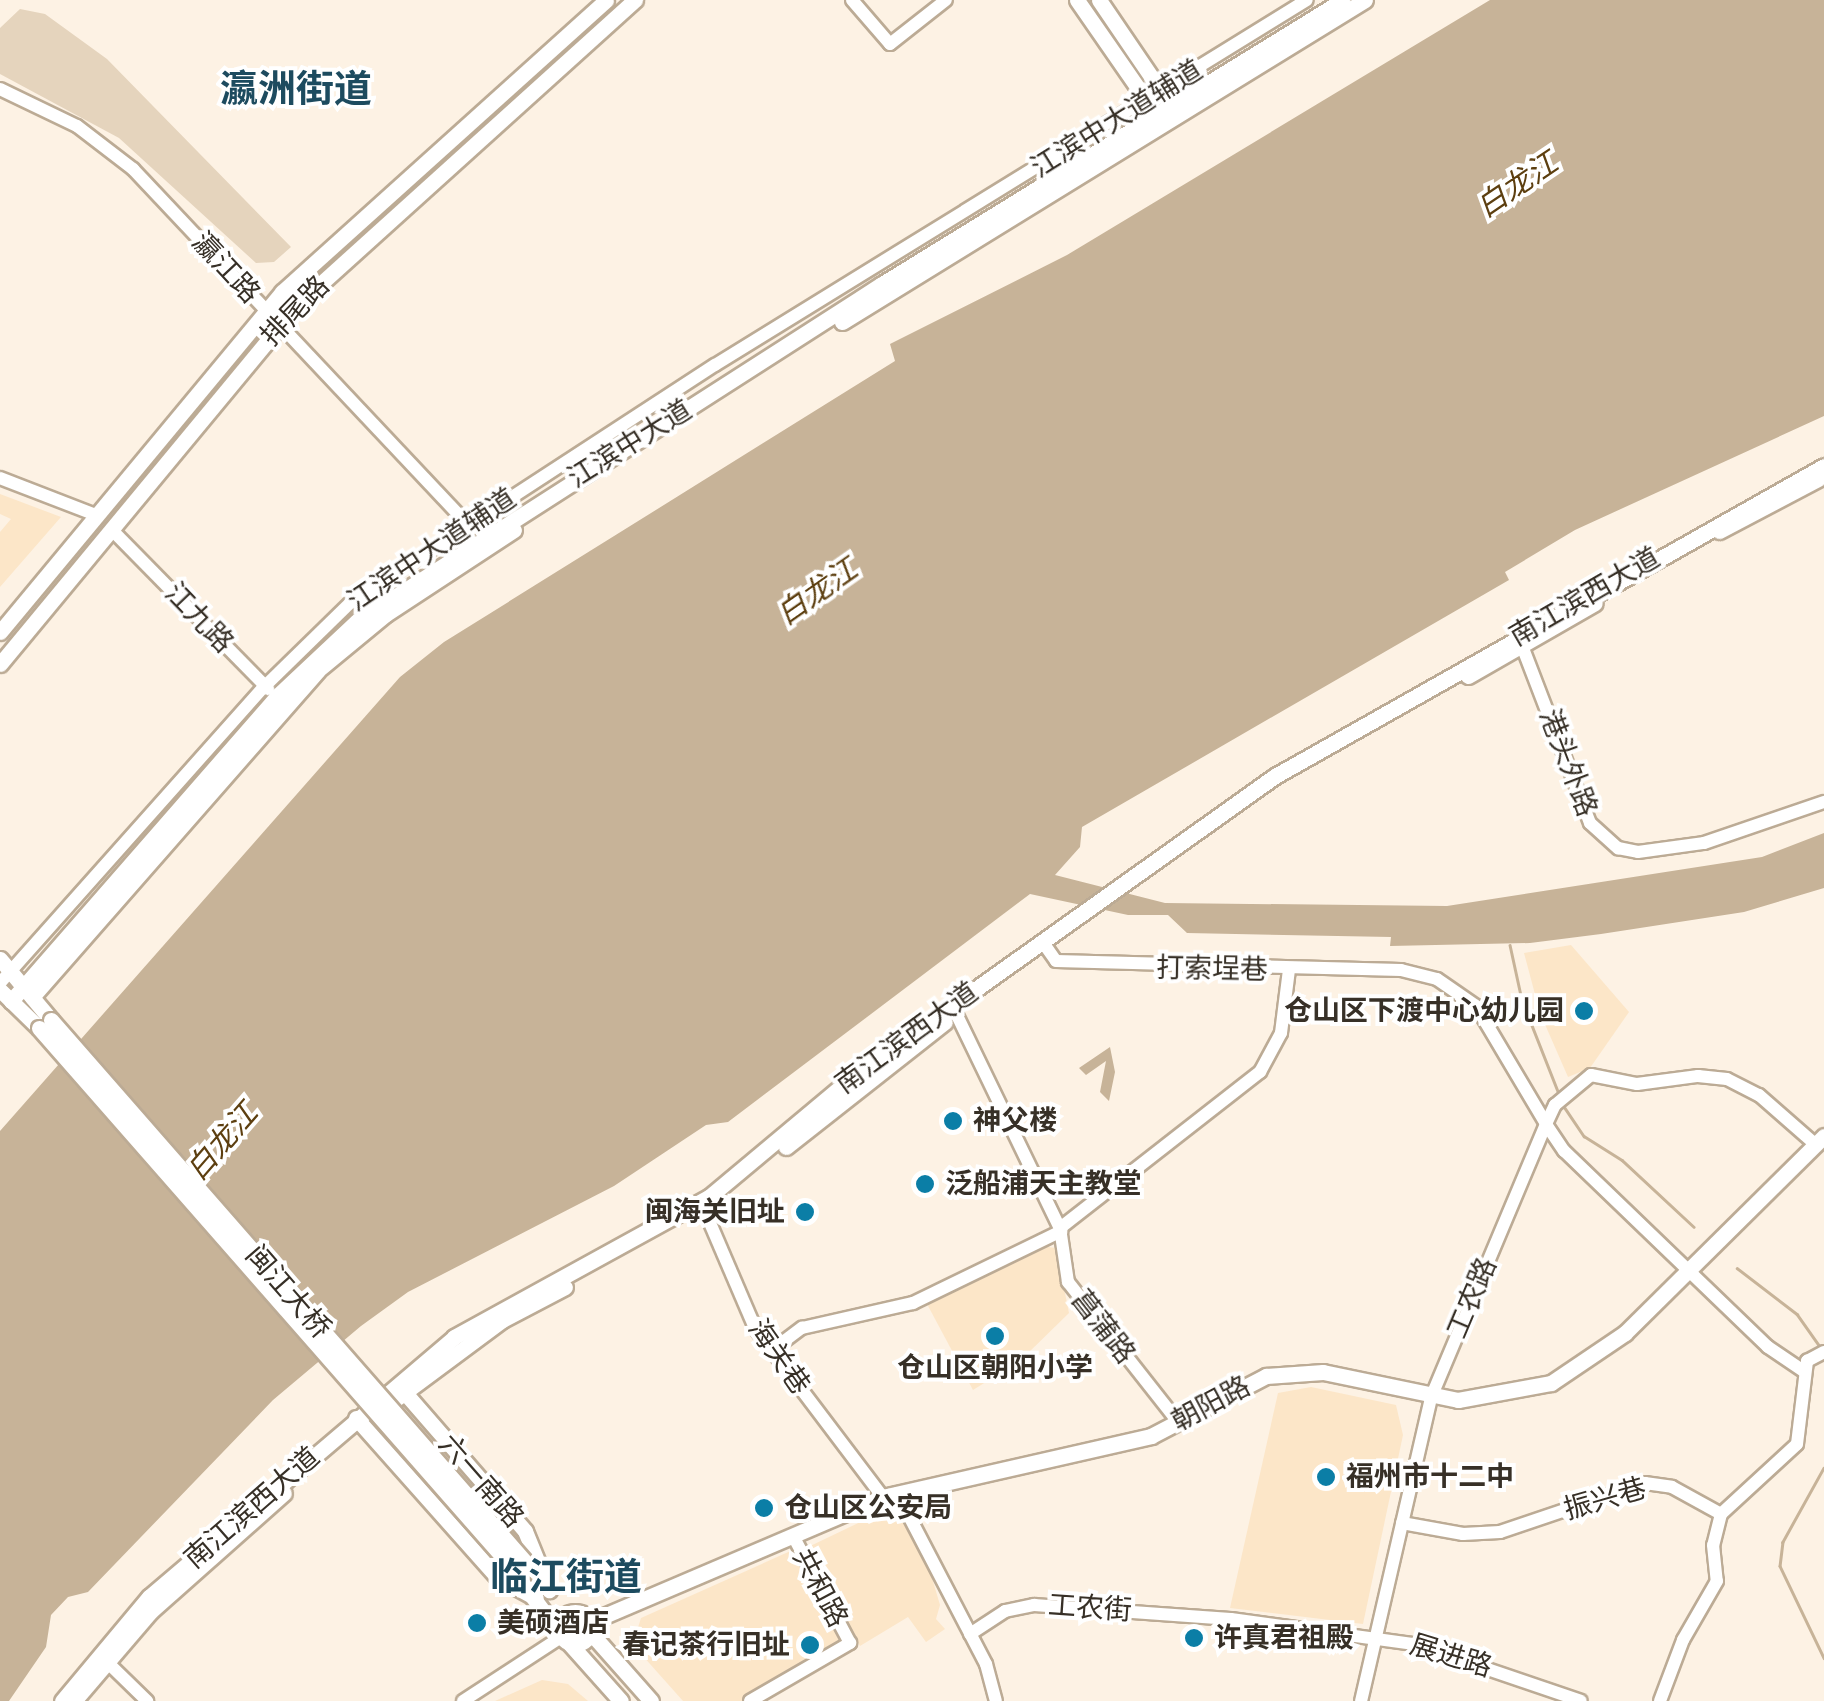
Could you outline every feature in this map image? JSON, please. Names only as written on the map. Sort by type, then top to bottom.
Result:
[{"type":"main road","points":[[578,26],[583,0]]},
{"type":"main road","name":"排尾路","points":[[0,632],[265,310],[606,0]]},
{"type":"main road","name":"排尾路","points":[[0,664],[280,324],[635,0]]},
{"type":"main road","points":[[1077,0],[1163,109]]},
{"type":"main road","points":[[1098,0],[1163,109]]},
{"type":"main road","name":"江滨中大道","points":[[28,992],[275,696],[462,564],[1163,109],[1343,0]]},
{"type":"main road","name":"江滨中大道","points":[[1163,109],[1365,0]]},
{"type":"main road","name":"南江滨西大道","points":[[62,1701],[101,1656],[399,1386],[502,1320],[703,1207],[954,1010],[1275,776],[1824,466]]},
{"type":"main road","name":"南江滨西大道","points":[[1520,640],[1824,477]]},
{"type":"main road","points":[[4,978],[28,992],[45,1024]]},
{"type":"main road","points":[[4,978],[45,1024]]},
{"type":"main road","name":"闽江大桥","points":[[45,1024],[501,1555]]},
{"type":"main road","name":"闽江大桥","points":[[45,1024],[527,1564]]},
{"type":"main road","name":"朝阳路","points":[[563,1638],[580,1644],[590,1627],[890,1495],[1122,1445],[1273,1375],[1323,1372],[1430,1398],[1486,1400],[1562,1378],[1612,1344],[1820,1140]]},
{"type":"main road","name":"六一南路","points":[[399,1386],[525,1532],[542,1594]]},
{"type":"main road","name":"六一南路","points":[[359,1421],[497,1576],[542,1594]]},
{"type":"main road","name":"六一南路","points":[[501,1555],[568,1613]]},
{"type":"main road","name":"六一南路","points":[[527,1564],[563,1638],[621,1701]]},
{"type":"main road","points":[[563,1638],[568,1613],[590,1627],[651,1701]]},
{"type":"main road","name":"南江滨西大道","points":[[74,1701],[101,1656]]},
{"type":"street","points":[[852,0],[890,44],[946,0]]},
{"type":"street","name":"江滨中大道辅道","points":[[4,978],[275,696],[352,602],[467,524],[1163,109],[1307,0]]},
{"type":"street","name":"瀛江路","points":[[0,89],[64,119],[120,158],[467,524]]},
{"type":"street","points":[[0,478],[96,516]]},
{"type":"street","name":"江九路","points":[[112,530],[275,696]]},
{"type":"street","name":"港头外路","points":[[1520,640],[1590,823],[1618,848],[1638,852],[1713,841],[1824,802]]},
{"type":"street","name":"打索埕巷","points":[[1044,945],[1056,961],[1394,970],[1437,979],[1468,995],[1546,1124]]},
{"type":"street","points":[[771,1351],[802,1328],[913,1304],[1061,1229],[1260,1072],[1281,1033],[1289,970]]},
{"type":"street","name":"菖蒲路","points":[[954,1010],[1061,1229],[1068,1282],[1178,1422]]},
{"type":"street","name":"工农路","points":[[1360,1701],[1430,1398],[1555,1105],[1571,1097],[1591,1076],[1636,1084],[1723,1078],[1766,1100],[1820,1140]]},
{"type":"street","points":[[1546,1124],[1564,1151],[1692,1268],[1768,1347],[1805,1372]]},
{"type":"street","name":"海关巷","points":[[703,1207],[749,1318],[771,1351],[890,1495]]},
{"type":"street","points":[[1660,1701],[1683,1640],[1717,1581],[1714,1538],[1722,1514],[1797,1444],[1805,1372],[1819,1354]]},
{"type":"street","name":"振兴巷","points":[[1402,1522],[1463,1534],[1500,1532],[1645,1483],[1672,1487],[1722,1514]]},
{"type":"street","points":[[890,1495],[970,1634],[996,1701]]},
{"type":"street","name":"共和路","points":[[750,1701],[850,1643],[794,1536]]},
{"type":"street","name":"工农街","points":[[970,1634],[1005,1611],[1050,1604],[1376,1636]]},
{"type":"street","name":"展进路","points":[[1376,1636],[1481,1664],[1581,1701]]},
{"type":"street","points":[[463,1701],[563,1638]]},
{"type":"street","points":[[101,1656],[146,1701]]},
{"type":"shaded area","points":[[20,9],[45,14],[107,59],[291,247],[274,262],[256,263],[119,138],[0,74],[0,28]]},
{"type":"shaded area","points":[[0,494],[61,517],[0,587],[0,532],[11,519],[0,514]]},
{"type":"shaded area","name":"仓山区下渡中心幼儿园","points":[[1571,945],[1629,1012],[1590,1068],[1568,1077],[1540,1013],[1524,953]]},
{"type":"shaded area","name":"仓山区朝阳小学","points":[[1040,1246],[1056,1248],[1069,1313],[1021,1360],[973,1390],[927,1304]]},
{"type":"shaded area","name":"福州市十二中","points":[[1311,1387],[1396,1405],[1403,1435],[1363,1624],[1230,1608],[1278,1393]]},
{"type":"shaded area","points":[[900,1503],[927,1561],[940,1605],[936,1619],[945,1629],[926,1642],[908,1617],[860,1646],[826,1591],[836,1582],[827,1569],[816,1577],[804,1549]]},
{"type":"shaded area","points":[[795,1549],[845,1642],[743,1701],[683,1701],[642,1655],[635,1637],[641,1618]]},
{"type":"shaded area","points":[[542,1680],[568,1684],[588,1701],[495,1701]]},
{"type":"water","name":"白龙江","points":[[1490,0],[1824,0],[1824,416],[1575,530],[1505,572],[1509,580],[1082,827],[1080,847],[1055,875],[1165,903],[1447,906],[1762,857],[1824,833],[1824,888],[1744,912],[1601,934],[1530,943],[1390,946],[1391,937],[1187,933],[1168,915],[1128,915],[1030,894],[728,1122],[706,1125],[614,1186],[408,1292],[361,1326],[273,1400],[88,1592],[68,1597],[51,1615],[46,1647],[9,1701],[0,1701],[0,1131],[400,677],[444,642],[895,361],[890,344],[1067,255]]},
{"type":"water","points":[[1110,1047],[1115,1072],[1109,1101],[1100,1092],[1106,1061],[1086,1075],[1079,1068]]},
{"type":"waterway","points":[[1510,945],[1522,1000],[1559,1094]]},
{"type":"waterway","points":[[1565,1108],[1584,1136],[1622,1160],[1694,1227]]},
{"type":"waterway","points":[[1737,1268],[1797,1314],[1821,1348]]},
{"type":"waterway","points":[[1824,1468],[1783,1542],[1780,1566],[1824,1658]]},
{"type":"place","name":"仓山区下渡中心幼儿园","points":[[1584,1011]]},
{"type":"place","name":"神父楼","points":[[953,1121]]},
{"type":"place","name":"泛船浦天主教堂","points":[[925,1184]]},
{"type":"place","name":"闽海关旧址","points":[[805,1212]]},
{"type":"place","name":"仓山区朝阳小学","points":[[995,1336]]},
{"type":"place","name":"福州市十二中","points":[[1326,1477]]},
{"type":"place","name":"仓山区公安局","points":[[764,1508]]},
{"type":"place","name":"美硕酒店","points":[[477,1623]]},
{"type":"place","name":"许真君祖殿","points":[[1194,1638]]},
{"type":"place","name":"春记茶行旧址","points":[[810,1645]]},
{"type":"district","name":"瀛洲街道","points":[[296,90]]},
{"type":"district","name":"临江街道","points":[[566,1578]]}]
